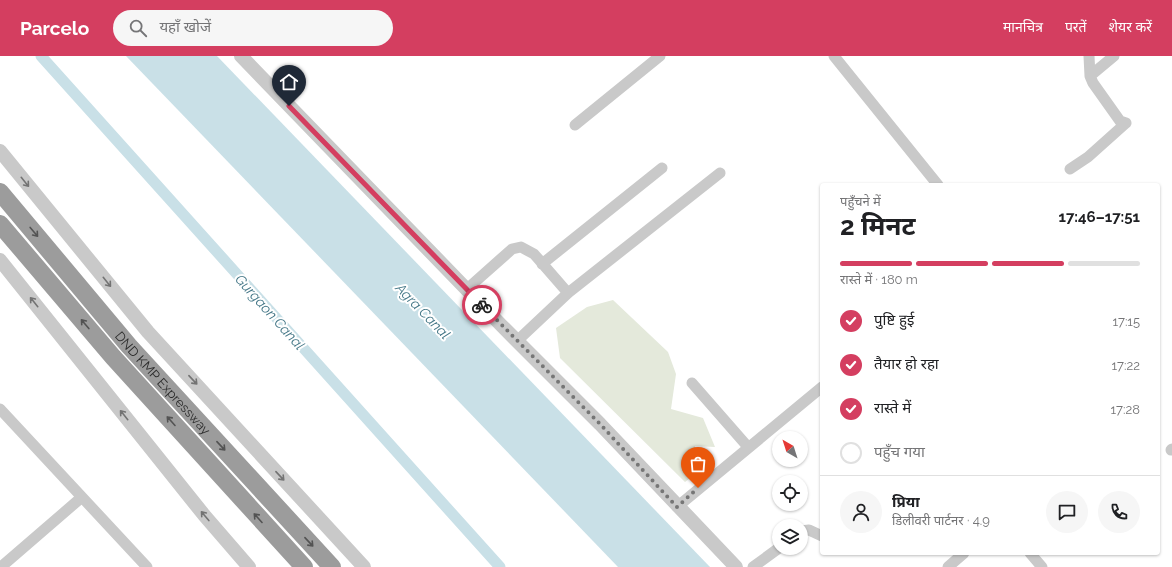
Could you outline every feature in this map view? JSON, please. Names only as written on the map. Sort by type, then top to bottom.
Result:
[{"type":"highway","name":"DND KMP Expressway","points":[[0,192],[129,346],[332,567]]},
{"type":"highway","name":"DND KMP Expressway","points":[[0,224],[113,357],[304,567]]},
{"type":"street","points":[[241,56],[466,289],[600,424],[677,507],[736,567]]},
{"type":"street","points":[[575,125],[660,56]]},
{"type":"street","points":[[834,56],[936,183]]},
{"type":"street","points":[[1070,168],[1088,157],[1126,123],[1120,121],[1090,76],[1089,56]]},
{"type":"street","points":[[1090,76],[1114,56]]},
{"type":"street","points":[[0,151],[148,332],[364,567]]},
{"type":"street","points":[[542,264],[662,168]]},
{"type":"street","points":[[517,341],[568,293],[720,173]]},
{"type":"street","points":[[466,289],[512,249],[517,247],[528,249],[568,293]]},
{"type":"street","points":[[0,260],[204,515],[249,567]]},
{"type":"street","points":[[692,383],[748,447]]},
{"type":"street","points":[[677,507],[820,389]]},
{"type":"street","points":[[0,409],[147,567]]},
{"type":"street","points":[[1,567],[82,497]]},
{"type":"street","points":[[808,530],[820,535]]},
{"type":"street","points":[[753,567],[772,553]]},
{"type":"street","points":[[948,567],[962,555]]},
{"type":"street","points":[[1032,555],[1042,567]]},
{"type":"shaded area","points":[[613,300],[668,352],[676,374],[671,409],[703,418],[715,447],[695,446],[699,471],[685,482],[560,358],[556,328],[587,307]]},
{"type":"water","name":"Agra Canal","points":[[126,56],[217,56],[710,567],[618,567]]},
{"type":"waterway","name":"Gurgaon Canal","points":[[41,56],[500,567]]},
{"type":"way so far","points":[[482,305],[600,424],[677,507],[698,488]]},
{"type":"route","points":[[289,106],[482,305]]}]
